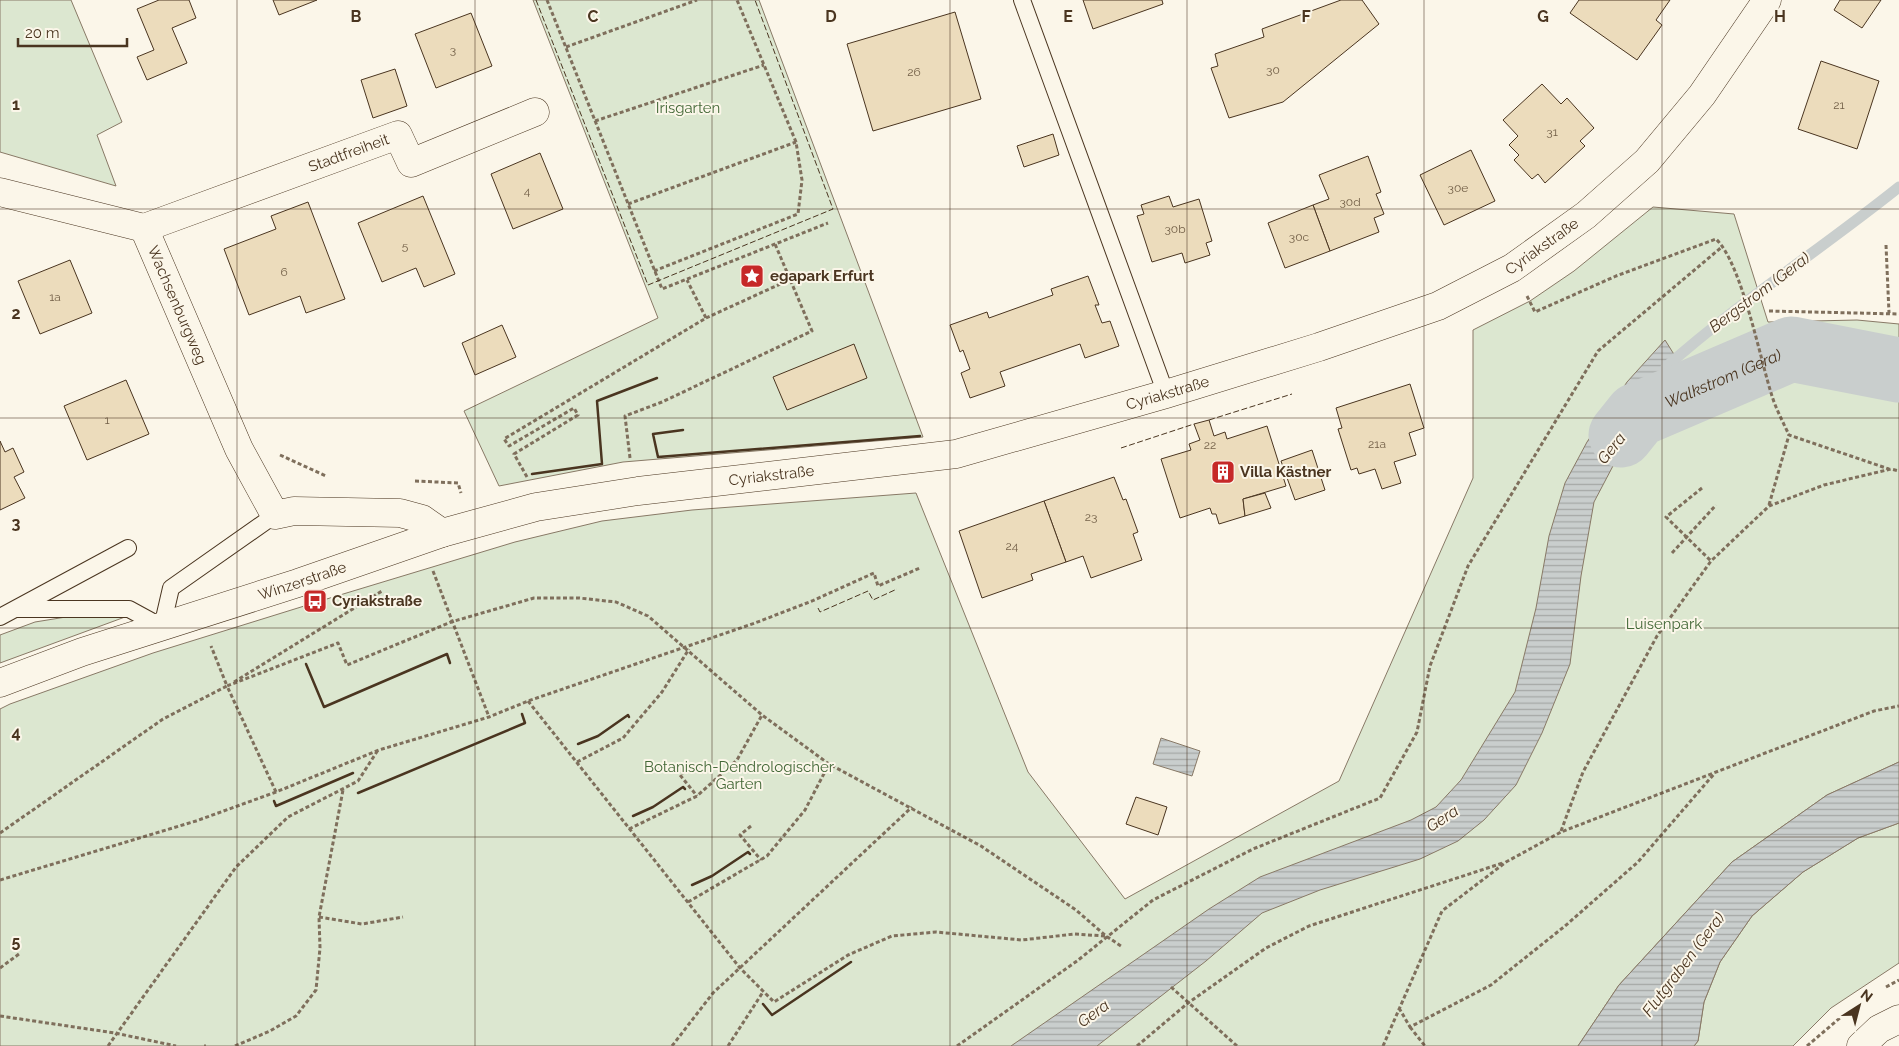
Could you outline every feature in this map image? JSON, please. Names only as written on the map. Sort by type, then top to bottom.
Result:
[{"type":"street","name":"Cyriakstraße","points":[[442,533],[536,506],[648,490],[956,454],[1166,394],[1319,347],[1438,306],[1512,268],[1586,215],[1647,161],[1702,95],[1767,0]]},
{"type":"street","name":"Stadtfreiheit","points":[[144,228],[398,135],[411,163],[535,112]]},
{"type":"street","name":"Wachsenburgweg","points":[[0,192],[144,228],[239,450],[275,515]]},
{"type":"street","points":[[275,515],[294,511],[400,513],[422,519],[442,533]]},
{"type":"street","name":"Winzerstraße","points":[[0,683],[82,652],[442,533]]},
{"type":"street","points":[[1861,1046],[1879,1029],[1899,1019]]},
{"type":"lane","points":[[1022,0],[1166,394]]},
{"type":"lane","points":[[17,609],[129,609],[162,627],[171,588],[275,515]]},
{"type":"lane","points":[[0,617],[128,548]]},
{"type":"path","points":[[547,0],[662,289],[828,223]]},
{"type":"path","points":[[566,47],[697,0]]},
{"type":"path","points":[[654,271],[798,214],[802,180],[796,142],[738,0]]},
{"type":"path","points":[[595,121],[764,65]]},
{"type":"path","points":[[628,204],[796,142]]},
{"type":"path","points":[[1512,268],[1535,312],[1616,276],[1716,240],[1723,246],[1739,284],[1772,398],[1789,435],[1769,506]]},
{"type":"path","points":[[630,457],[625,416],[662,402],[812,331],[775,244]]},
{"type":"path","points":[[1886,245],[1889,313]]},
{"type":"path","points":[[957,1046],[1162,896],[1253,849],[1380,798],[1417,732],[1430,666],[1468,566],[1598,351],[1723,246]]},
{"type":"path","points":[[687,280],[706,318]]},
{"type":"path","points":[[528,481],[526,473],[514,454],[578,415],[574,408],[509,446],[504,439],[706,318],[789,280]]},
{"type":"path","points":[[1769,311],[1899,314]]},
{"type":"path","points":[[1789,435],[1891,470],[1899,471]]},
{"type":"path","points":[[1561,832],[1583,772],[1656,636],[1712,561],[1769,506],[1824,485],[1891,470]]},
{"type":"path","points":[[1702,488],[1666,517],[1712,561]]},
{"type":"path","points":[[1672,553],[1716,505]]},
{"type":"path","points":[[0,880],[196,820],[276,792],[379,750],[489,717],[528,701],[688,648],[812,601],[874,573],[878,586],[920,568]]},
{"type":"path","points":[[432,570],[489,717]]},
{"type":"path","points":[[0,833],[163,719],[227,686],[387,588]]},
{"type":"path","points":[[227,686],[338,643],[347,665],[451,622],[534,598],[616,602],[648,616],[688,648],[762,715],[828,764],[912,807],[981,846],[1076,910],[1106,936],[1121,946]]},
{"type":"path","points":[[209,641],[227,686],[276,792]]},
{"type":"path","points":[[576,762],[623,738],[662,692],[688,648]]},
{"type":"path","points":[[528,701],[740,968],[774,1002],[848,955],[892,936],[936,932],[1022,940],[1074,934],[1106,936]]},
{"type":"path","points":[[1384,1046],[1398,1007],[1442,911],[1506,862],[1561,832],[1874,711],[1899,706]]},
{"type":"path","points":[[629,829],[697,796],[736,760],[762,715]]},
{"type":"path","points":[[108,1046],[236,866],[288,817],[358,781],[379,750]]},
{"type":"path","points":[[688,902],[767,856],[805,810],[828,764]]},
{"type":"path","points":[[690,767],[680,775],[697,796]]},
{"type":"path","points":[[1410,1027],[1490,985],[1565,926],[1638,862],[1715,773]]},
{"type":"path","points":[[235,1046],[270,1031],[296,1016],[316,990],[320,948],[319,917],[343,789]]},
{"type":"path","points":[[672,1046],[712,993],[912,807]]},
{"type":"path","points":[[751,826],[740,835],[761,860]]},
{"type":"path","points":[[1137,1046],[1188,1003],[1266,948],[1309,926],[1506,862]]},
{"type":"path","points":[[319,917],[362,924],[403,917]]},
{"type":"path","points":[[0,968],[19,954]]},
{"type":"path","points":[[1171,987],[1238,1046]]},
{"type":"path","points":[[728,1046],[763,992]]},
{"type":"path","points":[[1398,1007],[1410,1027],[1425,1046]]},
{"type":"path","points":[[0,1016],[115,1034],[176,1046]]},
{"type":"green space","points":[[0,0],[71,0],[122,122],[97,135],[116,186],[0,152]]},
{"type":"green space","name":"egapark Erfurt","points":[[533,0],[759,0],[923,437],[623,462],[499,486],[464,411],[658,318]]},
{"type":"green space","points":[[1653,207],[1734,214],[1768,322],[1857,320],[1899,324],[1899,762],[1827,795],[1732,862],[1619,985],[1578,1046],[0,1046],[0,709],[153,653],[515,542],[602,521],[692,510],[916,493],[1028,772],[1125,899],[1339,781],[1473,478],[1473,330],[1530,301],[1574,271]]},
{"type":"green space","points":[[66,617],[125,617],[0,663],[0,635],[35,622]]},
{"type":"green space","points":[[1899,823],[1899,963],[1831,1008],[1793,1046],[1694,1046],[1698,1041],[1704,1002],[1720,962],[1752,916],[1803,872],[1858,838]]},
{"type":"water","name":"Gera","points":[[1665,340],[1697,391],[1643,429],[1614,464],[1594,502],[1581,576],[1570,664],[1542,733],[1516,785],[1484,820],[1458,841],[1420,859],[1320,890],[1262,913],[1206,961],[1097,1046],[1011,1046],[1209,909],[1260,877],[1411,820],[1436,807],[1461,780],[1515,692],[1536,608],[1549,536],[1565,483],[1587,442],[1627,382]]},
{"type":"water","points":[[1161,738],[1200,751],[1192,776],[1153,764]]},
{"type":"water","name":"Flutgraben (Gera)","points":[[1899,762],[1899,823],[1858,838],[1803,872],[1752,916],[1720,962],[1704,1002],[1698,1041],[1694,1046],[1578,1046],[1619,985],[1732,862],[1827,795]]},
{"type":"building","points":[[159,0],[189,0],[196,18],[172,28],[187,63],[147,80],[137,57],[154,50],[137,9]]},
{"type":"building","points":[[273,0],[317,0],[279,15]]},
{"type":"building","points":[[1083,0],[1162,0],[1163,4],[1093,29]]},
{"type":"building","points":[[1341,0],[1362,0],[1379,24],[1283,102],[1229,118],[1211,68],[1218,66],[1215,54],[1264,37],[1262,29]]},
{"type":"building","points":[[1579,0],[1670,0],[1656,20],[1662,25],[1637,60],[1570,13]]},
{"type":"building","points":[[1840,0],[1881,0],[1862,28],[1834,10]]},
{"type":"building","points":[[955,12],[981,99],[873,131],[847,44]]},
{"type":"building","points":[[471,13],[492,66],[436,88],[415,34]]},
{"type":"building","points":[[1821,61],[1879,81],[1857,149],[1798,129]]},
{"type":"building","points":[[395,69],[407,106],[373,118],[361,80]]},
{"type":"building","points":[[1542,84],[1561,104],[1567,98],[1594,128],[1580,141],[1585,146],[1545,183],[1538,174],[1532,179],[1514,160],[1519,155],[1509,145],[1518,136],[1503,120]]},
{"type":"building","points":[[1053,134],[1059,155],[1024,167],[1017,146]]},
{"type":"building","points":[[1471,150],[1495,201],[1444,225],[1420,175]]},
{"type":"building","points":[[540,153],[563,209],[513,229],[491,174]]},
{"type":"building","points":[[1368,156],[1381,192],[1376,194],[1384,214],[1374,218],[1379,232],[1330,251],[1313,205],[1329,199],[1319,175]]},
{"type":"building","points":[[423,196],[455,274],[424,287],[416,268],[382,282],[358,223]]},
{"type":"building","points":[[1169,196],[1173,207],[1199,199],[1212,241],[1206,243],[1210,255],[1185,263],[1182,253],[1152,262],[1137,216],[1144,214],[1141,205]]},
{"type":"building","points":[[308,202],[345,299],[306,313],[300,296],[249,315],[224,249],[276,229],[271,216]]},
{"type":"building","points":[[1313,205],[1330,251],[1285,268],[1268,223]]},
{"type":"building","points":[[70,260],[92,313],[40,334],[18,281]]},
{"type":"building","points":[[1088,276],[1099,305],[1095,305],[1102,323],[1110,321],[1119,346],[1085,358],[1080,344],[1000,372],[1005,386],[970,398],[961,373],[970,369],[963,350],[960,352],[950,325],[987,312],[989,318],[1053,295],[1051,289]]},
{"type":"building","points":[[502,325],[516,357],[475,375],[462,343]]},
{"type":"building","points":[[854,344],[867,378],[787,410],[773,377]]},
{"type":"building","points":[[126,380],[149,434],[87,460],[64,406]]},
{"type":"building","points":[[1410,384],[1424,428],[1409,433],[1416,455],[1394,462],[1401,483],[1382,489],[1375,469],[1359,474],[1357,468],[1351,470],[1338,429],[1342,428],[1336,408]]},
{"type":"building","name":"Villa Kästner","points":[[1209,420],[1214,436],[1225,432],[1227,439],[1267,426],[1286,486],[1243,499],[1245,516],[1219,524],[1216,514],[1212,514],[1210,508],[1180,518],[1161,459],[1191,450],[1189,444],[1200,440],[1194,424]]},
{"type":"building","points":[[0,441],[5,452],[13,448],[24,472],[14,477],[25,498],[0,510]]},
{"type":"building","points":[[1312,450],[1325,490],[1295,500],[1281,461]]},
{"type":"building","points":[[1114,477],[1123,500],[1126,499],[1138,532],[1133,534],[1142,560],[1091,578],[1083,556],[1066,562],[1044,501]]},
{"type":"building","points":[[1265,493],[1271,508],[1245,516],[1243,499]]},
{"type":"building","points":[[1044,501],[1066,562],[1031,574],[1033,580],[982,598],[959,531]]},
{"type":"building","points":[[1136,797],[1167,807],[1158,835],[1126,824]]},
{"type":"waterway","name":"Bergstrom (Gera)","points":[[1666,367],[1723,320],[1899,187]]},
{"type":"waterway","name":"Walkstrom (Gera)","points":[[1621,435],[1637,415],[1791,349],[1899,370]]},
{"type":"fence","points":[[536,0],[648,285],[833,209],[755,0]]},
{"type":"fence","points":[[1209,420],[1292,394]]},
{"type":"fence","points":[[1121,448],[1194,424]]},
{"type":"fence","points":[[818,608],[820,612],[868,591],[873,600],[897,589]]},
{"type":"fence","points":[[358,793],[525,723],[522,714]]},
{"type":"fence","points":[[274,801],[276,806],[353,773]]},
{"type":"wall","points":[[532,474],[602,464],[597,401],[657,378]]},
{"type":"wall","points":[[683,430],[653,434],[658,457],[920,436]]},
{"type":"wall","points":[[306,664],[324,707],[447,654],[450,663]]},
{"type":"wall","points":[[358,793],[525,723],[522,714]]},
{"type":"wall","points":[[578,744],[598,736],[628,715],[629,717]]},
{"type":"wall","points":[[274,801],[276,806],[353,773]]},
{"type":"wall","points":[[633,816],[653,807],[683,787],[685,789]]},
{"type":"wall","points":[[692,885],[712,876],[748,852],[750,854]]},
{"type":"wall","points":[[763,1004],[772,1015],[851,962]]},
{"type":"place","name":"egapark Erfurt","points":[[752,276]]},
{"type":"place","name":"Villa Kästner","points":[[1223,472]]},
{"type":"place","name":"Cyriakstraße","points":[[315,601]]},
{"type":"park label","name":"Irisgarten","points":[[688,108]]},
{"type":"park label","name":"Luisenpark","points":[[1664,624]]},
{"type":"park label","name":"Botanisch-Dendrologischer Garten","points":[[739,776]]}]
